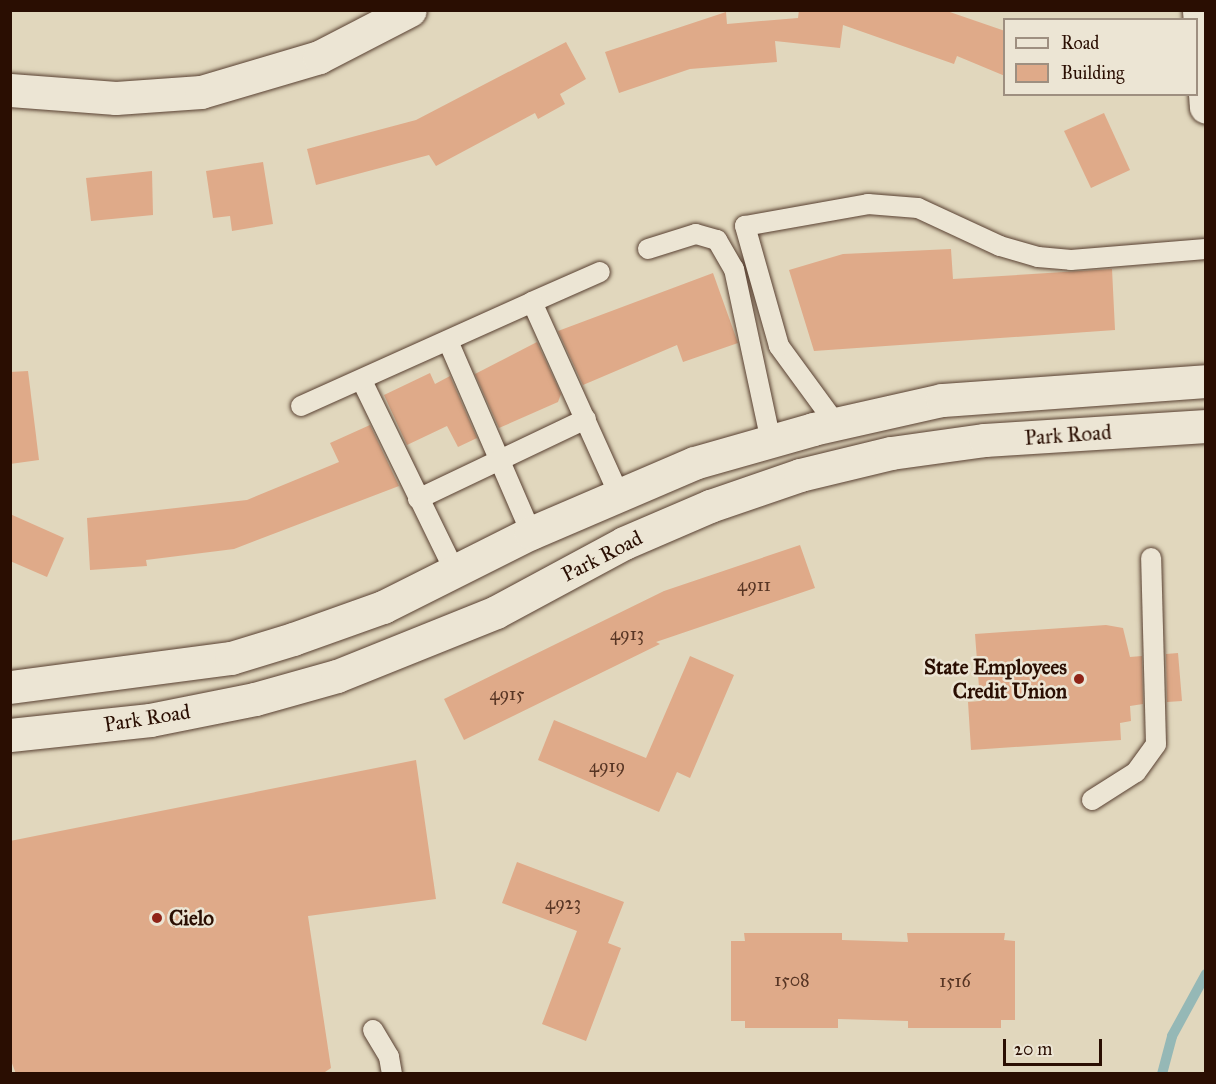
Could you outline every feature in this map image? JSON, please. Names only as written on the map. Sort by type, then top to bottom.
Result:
[{"type":"main road","points":[[10,90],[116,98],[201,92],[319,57],[410,10]]},
{"type":"main road","points":[[1199,10],[1206,107]]},
{"type":"main road","name":"Park Road","points":[[10,687],[231,658],[383,607],[531,533],[694,463],[836,424],[942,400],[1206,381]]},
{"type":"main road","name":"Park Road","points":[[10,735],[150,720],[255,699],[337,675],[496,612],[624,543],[710,506],[800,475],[891,453],[985,440],[1206,426]]},
{"type":"lane","points":[[836,424],[779,346],[745,226],[868,204],[918,208],[1000,246],[1038,257],[1071,260],[1206,249]]},
{"type":"lane","points":[[648,249],[696,234],[717,240],[736,279],[771,441]]},
{"type":"lane","points":[[301,406],[362,381],[600,272]]},
{"type":"lane","points":[[532,302],[619,495]]},
{"type":"lane","points":[[448,341],[501,459],[531,533]]},
{"type":"lane","points":[[362,381],[455,572]]},
{"type":"lane","points":[[418,499],[586,419]]},
{"type":"lane","points":[[1092,800],[1136,772],[1156,744],[1151,558]]},
{"type":"lane","points":[[373,1030],[389,1057],[392,1074]]},
{"type":"building","points":[[799,10],[944,10],[1003,30],[1003,75],[957,56],[954,64],[843,25],[840,48],[775,41],[777,62],[690,69],[619,93],[605,52],[726,12],[727,24],[798,18]]},
{"type":"building","points":[[566,42],[586,79],[560,94],[565,104],[538,119],[535,113],[436,166],[429,155],[316,185],[307,149],[416,120]]},
{"type":"building","points":[[1104,113],[1130,170],[1091,188],[1064,131]]},
{"type":"building","points":[[263,162],[273,224],[232,231],[230,216],[213,218],[206,171]]},
{"type":"building","points":[[152,171],[153,215],[91,221],[86,178]]},
{"type":"building","points":[[951,249],[953,279],[1112,269],[1115,330],[814,351],[789,270],[843,254]]},
{"type":"building","points":[[713,273],[738,343],[683,362],[677,345],[583,385],[558,331]]},
{"type":"building","points":[[537,342],[561,394],[558,402],[499,428],[475,374]]},
{"type":"building","points":[[28,371],[39,460],[10,464],[10,372]]},
{"type":"building","points":[[430,373],[435,384],[450,376],[477,438],[458,447],[447,426],[407,445],[384,395]]},
{"type":"building","points":[[370,425],[399,486],[234,549],[146,560],[147,566],[90,570],[87,518],[247,500],[339,462],[330,443]]},
{"type":"building","points":[[10,514],[64,538],[47,577],[10,561]]},
{"type":"building","points":[[800,545],[815,588],[656,642],[660,644],[464,740],[444,699],[664,591]]},
{"type":"building","name":"State Employees Credit Union","points":[[1106,625],[1123,628],[1130,657],[1142,656],[1143,704],[1130,706],[1131,721],[1120,723],[1121,740],[971,750],[968,702],[980,701],[975,634]]},
{"type":"building","points":[[1178,653],[1182,701],[1167,702],[1166,654]]},
{"type":"building","points":[[690,656],[734,675],[690,778],[677,772],[659,812],[538,760],[554,720],[646,758]]},
{"type":"building","name":"Cielo","points":[[416,760],[436,899],[308,916],[331,1068],[322,1074],[16,1074],[10,1058],[10,841]]},
{"type":"building","points":[[517,862],[624,902],[608,943],[621,948],[586,1041],[542,1024],[577,931],[502,903]]},
{"type":"building","points":[[744,933],[842,933],[842,940],[908,942],[907,933],[1005,933],[1004,940],[1015,941],[1015,1020],[1001,1020],[1001,1028],[908,1028],[908,1021],[838,1019],[838,1028],[745,1028],[745,1021],[731,1021],[731,941],[745,941]]},
{"type":"waterway","points":[[1162,1074],[1172,1036],[1206,974]]},
{"type":"place","name":"State Employees Credit Union","points":[[1079,679]]},
{"type":"place","name":"Cielo","points":[[157,918]]}]
